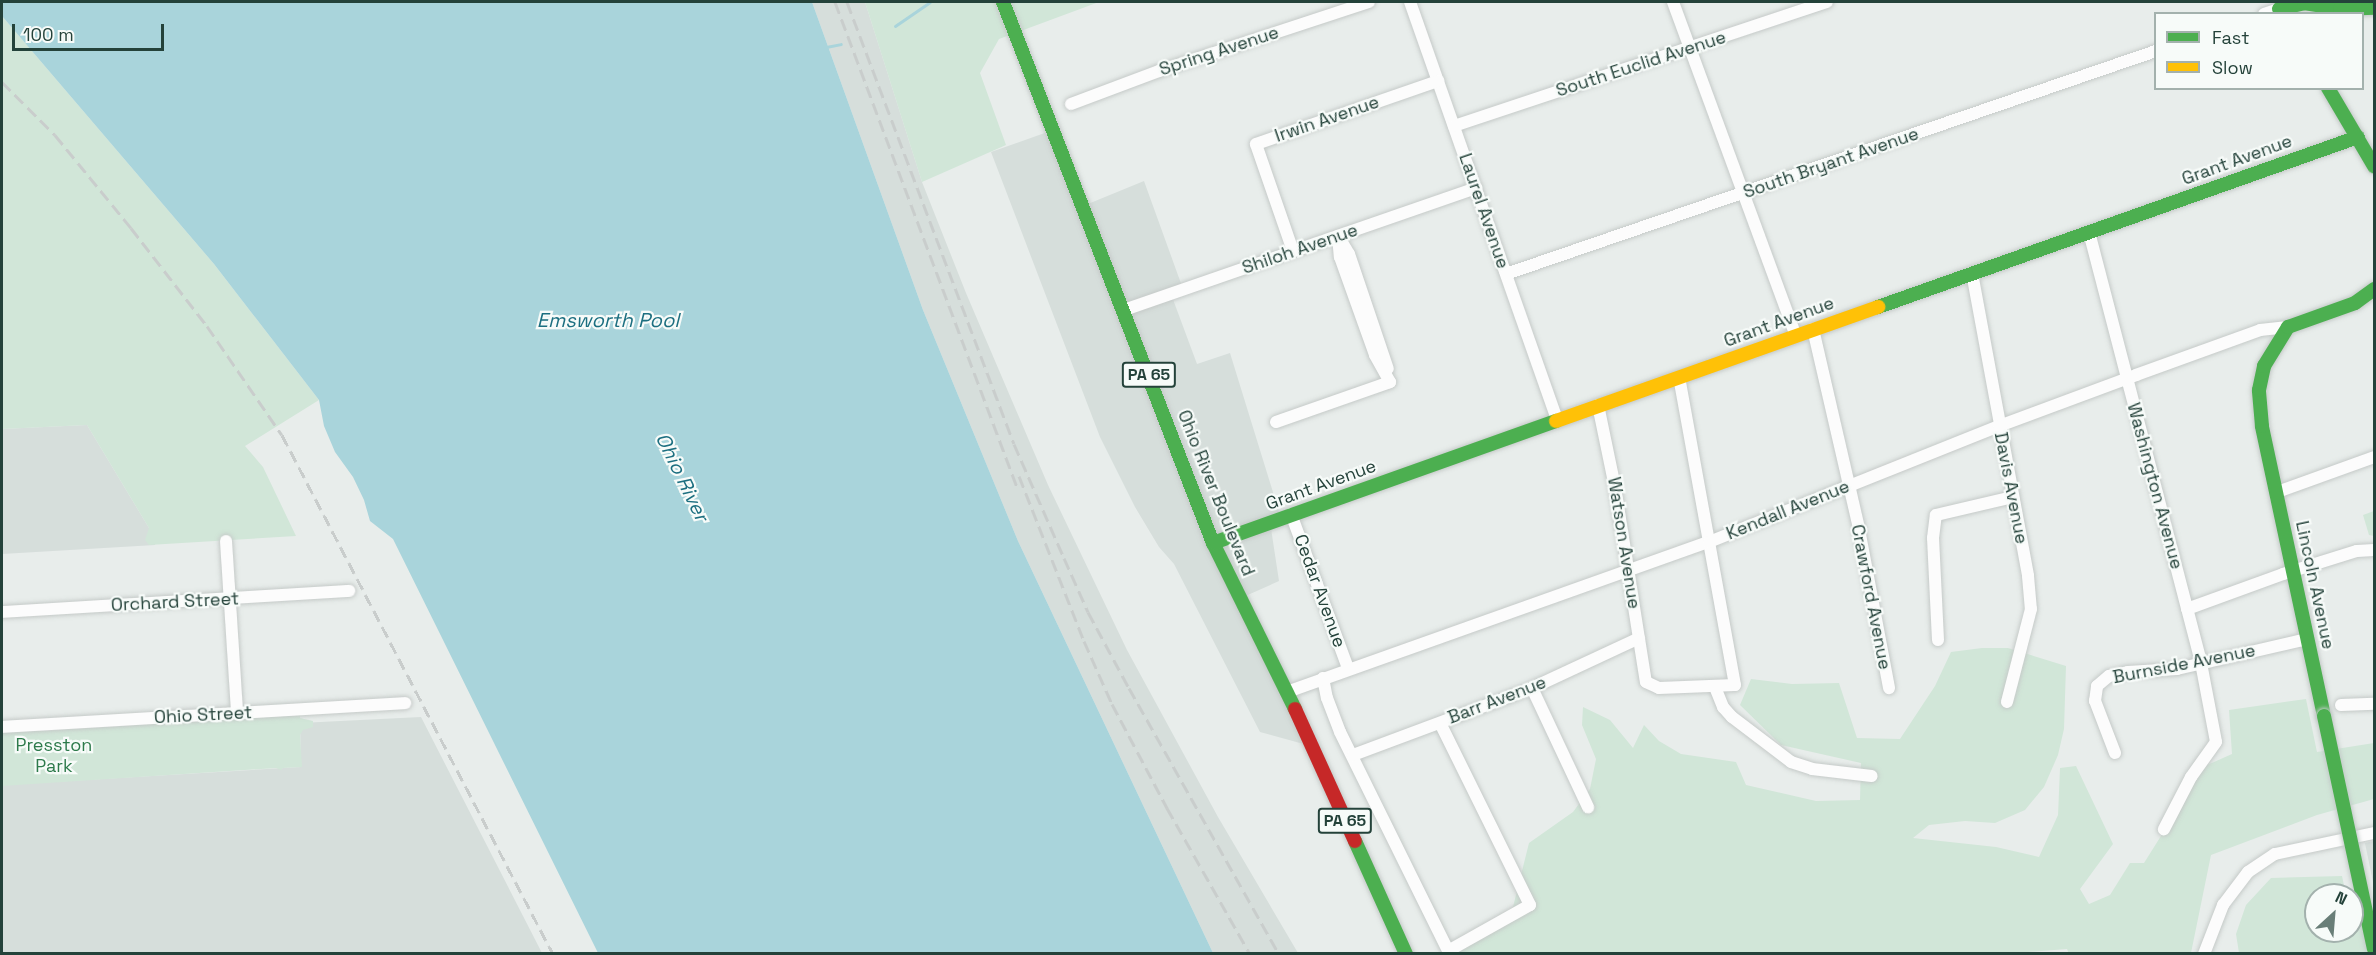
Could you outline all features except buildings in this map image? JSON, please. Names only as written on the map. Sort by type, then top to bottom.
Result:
[{"type":"main road","name":"Ohio River Boulevard","points":[[1003,2],[1213,543],[1287,692],[1406,954]]},
{"type":"main road","points":[[2278,8],[2304,3],[2340,9],[2374,9]]},
{"type":"main road","points":[[2329,90],[2374,166]]},
{"type":"main road","name":"Grant Avenue","points":[[1213,543],[2358,137]]},
{"type":"main road","points":[[2288,327],[2355,303],[2374,289]]},
{"type":"main road","name":"Lincoln Avenue","points":[[2288,327],[2264,366],[2259,390],[2262,426],[2374,949]]},
{"type":"street","name":"Spring Avenue","points":[[1071,104],[1159,71],[1369,2]]},
{"type":"street","name":"Laurel Avenue","points":[[1410,2],[1557,420]]},
{"type":"street","points":[[1673,2],[1741,194],[1796,336]]},
{"type":"street","name":"South Euclid Avenue","points":[[1455,126],[1827,2]]},
{"type":"street","name":"South Bryant Avenue","points":[[1506,274],[2154,52]]},
{"type":"street","name":"Irwin Avenue","points":[[1293,251],[1256,144],[1438,81]]},
{"type":"street","name":"Shiloh Avenue","points":[[1124,310],[1476,188]]},
{"type":"street","name":"Washington Avenue","points":[[2089,232],[2201,663],[2216,742],[2186,785],[2164,828]]},
{"type":"street","points":[[1276,422],[1390,382],[1384,352],[1353,265],[1338,236]]},
{"type":"street","name":"Davis Avenue","points":[[1972,273],[2028,576],[2031,609],[2007,702]]},
{"type":"street","name":"Kendall Avenue","points":[[1287,692],[1629,568],[1709,542],[2127,378],[2260,330],[2288,327]]},
{"type":"street","name":"Crawford Avenue","points":[[1813,329],[1849,486],[1889,688]]},
{"type":"street","points":[[1679,377],[1734,685],[1715,687],[1723,707],[1732,717],[1791,762],[1812,769],[1872,776]]},
{"type":"street","name":"Watson Avenue","points":[[1598,405],[1629,568],[1646,682],[1659,688],[1715,687]]},
{"type":"street","points":[[2277,492],[2374,457]]},
{"type":"street","points":[[1938,639],[1932,538],[1936,515],[2013,497]]},
{"type":"street","name":"Cedar Avenue","points":[[1291,514],[1348,668]]},
{"type":"street","points":[[226,541],[237,713]]},
{"type":"street","points":[[2187,609],[2358,551],[2374,550]]},
{"type":"street","name":"Orchard Street","points":[[2,612],[349,591]]},
{"type":"street","name":"Barr Avenue","points":[[1353,755],[1532,688],[1639,638]]},
{"type":"street","name":"Burnside Avenue","points":[[2115,753],[2095,701],[2097,686],[2119,673],[2177,669],[2307,639]]},
{"type":"street","points":[[1323,678],[1327,698],[1353,755],[1448,951],[1530,905],[1440,723]]},
{"type":"street","points":[[1532,688],[1588,807]]},
{"type":"street","name":"Ohio Street","points":[[2,727],[405,703]]},
{"type":"street","points":[[2341,705],[2374,704]]},
{"type":"street","points":[[2204,954],[2223,905],[2248,872],[2275,854],[2374,833]]},
{"type":"shaded area","points":[[812,2],[865,2],[922,182],[966,293],[1048,485],[1127,650],[1218,817],[1298,953],[1213,953],[1018,541],[923,310]]},
{"type":"shaded area","points":[[1053,130],[1083,206],[1144,181],[1183,289],[1171,294],[1197,364],[1230,353],[1281,518],[1270,522],[1279,581],[1241,598],[1311,746],[1260,732],[1174,564],[1159,547],[1135,507],[1100,437],[991,152]]},
{"type":"shaded area","points":[[87,425],[155,538],[155,545],[2,554],[2,429]]},
{"type":"shaded area","points":[[421,717],[542,953],[2,954],[2,785],[301,767],[300,723]]},
{"type":"shaded area","points":[[2374,841],[2374,887],[2365,843]]},
{"type":"green space","points":[[865,2],[1099,2],[999,39],[980,73],[1006,145],[922,182]]},
{"type":"green space","points":[[2,16],[214,264],[319,400],[245,446],[263,467],[296,536],[149,545],[145,540],[149,528],[87,425],[2,429]]},
{"type":"green space","points":[[2374,511],[2374,536],[2369,535],[2363,515]]},
{"type":"green space","points":[[1982,648],[2008,648],[2066,666],[2064,729],[2058,755],[2044,787],[2025,810],[1995,823],[1965,821],[1929,825],[1913,838],[1996,847],[2039,857],[2058,815],[2060,768],[2076,766],[2113,844],[2080,889],[2089,904],[2110,895],[2130,863],[2144,863],[2205,766],[2232,754],[2229,710],[2306,699],[2317,752],[2374,743],[2374,799],[2317,815],[2211,855],[2191,953],[2069,954],[2067,949],[2004,954],[1452,954],[1513,907],[1529,843],[1573,812],[1590,789],[1596,759],[1582,725],[1583,707],[1610,720],[1633,748],[1644,725],[1659,741],[1681,754],[1736,762],[1746,785],[1816,801],[1860,800],[1861,763],[1781,745],[1740,705],[1751,679],[1792,684],[1839,683],[1857,738],[1900,739],[1935,686],[1951,652]]},
{"type":"green space","name":"Presston Park","points":[[300,715],[300,718],[313,721],[313,727],[303,730],[300,735],[302,767],[2,786],[2,731],[42,731]]},
{"type":"green space","points":[[2342,876],[2343,883],[2304,883],[2304,943],[2364,943],[2364,923],[2374,920],[2374,953],[2239,953],[2236,934],[2246,905],[2271,878]]},
{"type":"water","name":"Emsworth Pool","points":[[2,2],[812,2],[923,310],[1018,541],[1213,953],[598,953],[393,539],[370,521],[364,500],[353,477],[335,452],[324,426],[319,400],[214,264],[2,16]]},
{"type":"waterway","points":[[895,26],[930,2]]},
{"type":"waterway","points":[[826,47],[841,44]]},
{"type":"railway","points":[[835,2],[1017,487]]},
{"type":"railway","points":[[847,2],[1014,444],[1088,612],[1279,954]]},
{"type":"railway","points":[[2,82],[55,135],[131,228],[207,326],[282,435],[553,954]]},
{"type":"railway","points":[[1019,476],[1084,641],[1112,704],[1167,808],[1250,954]]},
{"type":"traffic: fast","points":[[1003,2],[1213,543],[1295,709]]},
{"type":"traffic: fast","points":[[2279,9],[2304,3],[2340,9],[2374,8]]},
{"type":"traffic: fast","points":[[2329,90],[2374,166]]},
{"type":"traffic: fast","points":[[1878,307],[2358,137]]},
{"type":"traffic: fast","points":[[2324,716],[2262,426],[2259,390],[2264,366],[2288,327],[2355,303],[2374,289]]},
{"type":"traffic: fast","points":[[1213,543],[1556,421]]},
{"type":"traffic: fast","points":[[2324,716],[2374,949]]},
{"type":"traffic: fast","points":[[1355,841],[1406,954]]},
{"type":"traffic: slow","points":[[1556,421],[1878,307]]},
{"type":"traffic: jam","points":[[1295,709],[1355,841]]},
{"type":"water label","name":"Ohio River","points":[[682,477]]}]
